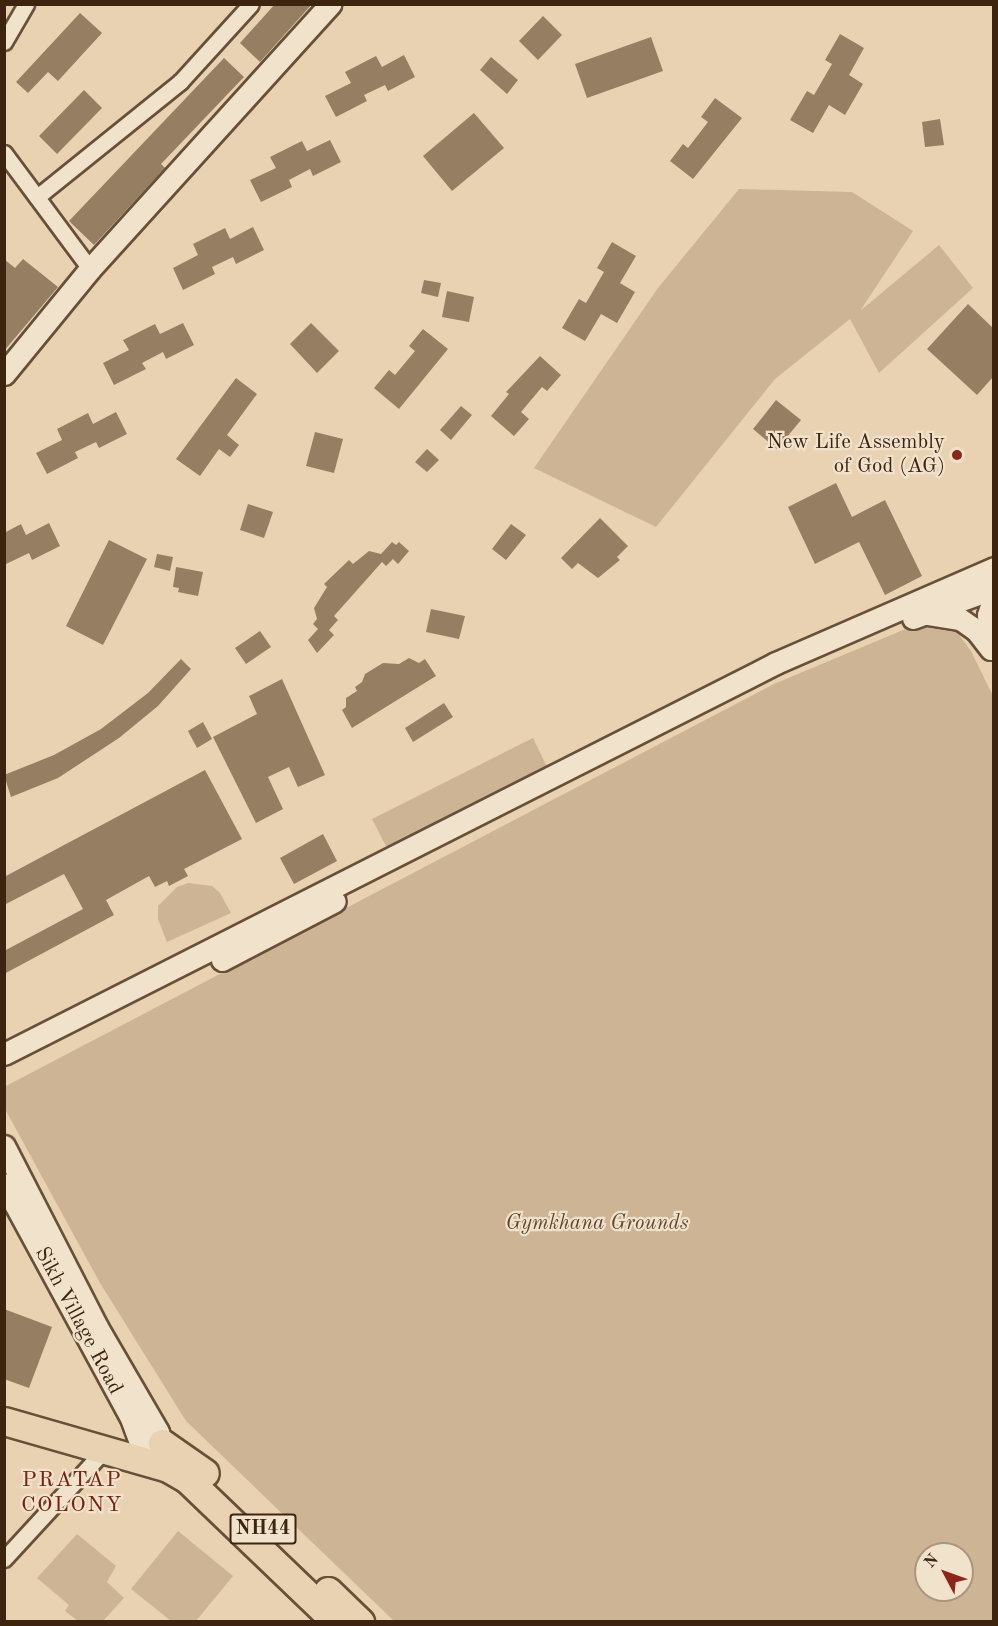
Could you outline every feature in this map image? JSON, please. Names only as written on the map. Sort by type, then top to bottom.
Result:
[{"type":"highway","name":"NH44","points":[[4,1421],[106,1448],[158,1457],[189,1459],[360,1622]]},
{"type":"highway","name":"NH44","points":[[158,1457],[187,1479],[336,1622]]},
{"type":"main road","points":[[4,374],[90,269],[330,4]]},
{"type":"main road","points":[[4,1067],[188,977],[770,677],[925,613],[993,568]]},
{"type":"main road","points":[[4,1054],[776,663],[959,592],[993,588]]},
{"type":"main road","points":[[992,652],[988,615],[993,596]]},
{"type":"main road","points":[[925,613],[960,619],[976,630],[992,652]]},
{"type":"main road","points":[[4,1146],[97,1327],[158,1457]]},
{"type":"main road","name":"Sikh Village Road","points":[[4,1184],[131,1418],[158,1457]]},
{"type":"street","points":[[4,42],[26,4]]},
{"type":"street","points":[[37,197],[180,82],[251,4]]},
{"type":"street","points":[[4,153],[90,269]]},
{"type":"street","points":[[4,1559],[106,1448]]},
{"type":"green space","points":[[739,189],[852,192],[913,231],[860,311],[939,245],[973,288],[879,373],[850,319],[775,379],[656,527],[534,468],[658,288]]},
{"type":"green space","name":"Gymkhana Grounds","points":[[915,625],[954,628],[971,651],[994,698],[993,1621],[394,1621],[186,1421],[100,1283],[5,1109],[4,1087],[774,684]]},
{"type":"green space","points":[[533,738],[549,771],[389,852],[372,819]]},
{"type":"green space","points":[[188,883],[212,886],[220,893],[231,913],[167,942],[158,919],[158,906],[177,887]]},
{"type":"green space","points":[[178,1531],[233,1576],[196,1621],[171,1621],[131,1589]]},
{"type":"green space","points":[[77,1534],[116,1566],[107,1582],[124,1598],[103,1621],[78,1621],[65,1611],[69,1605],[37,1578]]},
{"type":"building","points":[[275,4],[312,4],[260,62],[240,43]]},
{"type":"building","points":[[80,13],[102,33],[58,81],[48,72],[28,93],[16,82]]},
{"type":"building","points":[[543,16],[562,35],[538,60],[519,41]]},
{"type":"building","points":[[840,34],[864,48],[849,75],[863,84],[845,115],[829,105],[813,133],[790,120],[807,91],[814,95],[832,64],[825,60]]},
{"type":"building","points":[[651,37],[663,71],[587,98],[575,64]]},
{"type":"building","points":[[404,55],[415,77],[388,91],[385,85],[364,95],[367,101],[336,117],[325,96],[351,83],[345,72],[376,56],[382,67]]},
{"type":"building","points":[[491,57],[518,80],[507,94],[480,70]]},
{"type":"building","points":[[224,58],[244,77],[161,164],[165,168],[94,245],[69,221]]},
{"type":"building","points":[[84,90],[102,108],[57,154],[39,136]]},
{"type":"building","points":[[715,98],[742,118],[693,179],[670,161],[683,144],[688,148],[708,122],[701,117]]},
{"type":"building","points":[[474,113],[504,148],[452,191],[423,156]]},
{"type":"building","points":[[940,119],[944,145],[925,147],[922,122]]},
{"type":"building","points":[[330,140],[341,162],[313,176],[310,169],[289,180],[292,187],[261,202],[250,180],[276,168],[270,157],[302,141],[307,151]]},
{"type":"building","points":[[253,227],[264,250],[236,264],[233,257],[212,267],[215,274],[183,290],[173,268],[198,255],[193,244],[225,228],[230,239]]},
{"type":"building","points":[[612,242],[636,256],[620,283],[635,292],[617,323],[601,314],[585,341],[562,328],[579,299],[586,303],[604,272],[597,268]]},
{"type":"building","points":[[4,259],[15,268],[23,259],[58,287],[4,351]]},
{"type":"building","points":[[424,280],[441,283],[438,297],[421,293]]},
{"type":"building","points":[[447,291],[474,297],[469,322],[442,317]]},
{"type":"building","points":[[968,304],[993,328],[993,377],[977,395],[927,349]]},
{"type":"building","points":[[183,323],[194,345],[166,359],[163,352],[142,363],[146,369],[114,385],[103,363],[129,350],[123,340],[155,324],[160,334]]},
{"type":"building","points":[[311,323],[339,351],[317,373],[290,344]]},
{"type":"building","points":[[423,329],[448,349],[399,409],[374,388],[389,370],[395,375],[415,351],[409,346]]},
{"type":"building","points":[[540,356],[561,375],[547,391],[542,387],[521,412],[529,419],[514,436],[491,416],[509,394],[506,392]]},
{"type":"building","points":[[236,378],[257,394],[227,435],[239,445],[230,457],[219,449],[200,476],[176,459]]},
{"type":"building","points":[[776,400],[801,420],[777,449],[753,429]]},
{"type":"building","points":[[461,406],[472,415],[451,440],[440,430]]},
{"type":"building","points":[[116,412],[127,434],[99,448],[96,442],[75,452],[78,458],[47,474],[36,453],[62,440],[57,429],[88,413],[93,424]]},
{"type":"building","points":[[315,432],[343,439],[334,473],[306,466]]},
{"type":"building","points":[[427,449],[439,460],[427,472],[415,462]]},
{"type":"building","points":[[836,483],[852,517],[885,500],[922,576],[885,595],[859,542],[815,564],[788,507]]},
{"type":"building","points":[[248,504],[273,512],[264,538],[240,530]]},
{"type":"building","points":[[600,518],[628,546],[617,557],[620,560],[598,578],[578,563],[572,569],[561,558]]},
{"type":"building","points":[[49,523],[60,546],[32,560],[29,553],[4,565],[4,533],[21,524],[26,535]]},
{"type":"building","points":[[511,524],[526,535],[506,560],[492,549]]},
{"type":"building","points":[[109,540],[147,559],[103,645],[66,626]]},
{"type":"building","points":[[392,542],[396,545],[399,542],[409,551],[398,564],[393,559],[386,566],[382,562],[334,616],[338,620],[329,630],[334,635],[317,653],[308,640],[318,629],[313,624],[317,619],[314,608],[327,587],[324,584],[349,560],[353,564],[369,551],[381,554]]},
{"type":"building","points":[[157,554],[173,557],[170,571],[154,567]]},
{"type":"building","points":[[176,567],[203,572],[198,596],[178,592],[179,588],[173,587]]},
{"type":"building","points":[[431,609],[465,616],[459,639],[426,632]]},
{"type":"building","points":[[260,631],[271,647],[246,664],[235,648]]},
{"type":"building","points":[[409,658],[419,663],[425,659],[436,676],[352,728],[342,710],[346,707],[346,698],[357,691],[355,687],[362,682],[365,674],[383,663],[399,664]]},
{"type":"building","points":[[181,659],[191,669],[158,706],[119,738],[58,778],[11,797],[4,775],[54,755],[101,729],[148,693]]},
{"type":"building","points":[[282,679],[325,775],[298,787],[289,767],[268,777],[283,809],[256,823],[213,737],[257,714],[249,696]]},
{"type":"building","points":[[444,703],[453,717],[413,742],[405,728]]},
{"type":"building","points":[[203,722],[212,739],[197,748],[188,731]]},
{"type":"building","points":[[205,770],[242,839],[184,869],[188,876],[169,886],[167,881],[155,887],[149,876],[106,900],[114,915],[4,974],[4,951],[83,909],[64,874],[4,905],[4,877]]},
{"type":"building","points":[[323,834],[337,861],[294,884],[280,858]]},
{"type":"building","points":[[4,1309],[52,1327],[29,1388],[4,1379]]},
{"type":"place","name":"New Life Assembly of God (AG)","points":[[957,455]]},
{"type":"district","name":"PRATAP COLONY","points":[[72,1492]]}]
